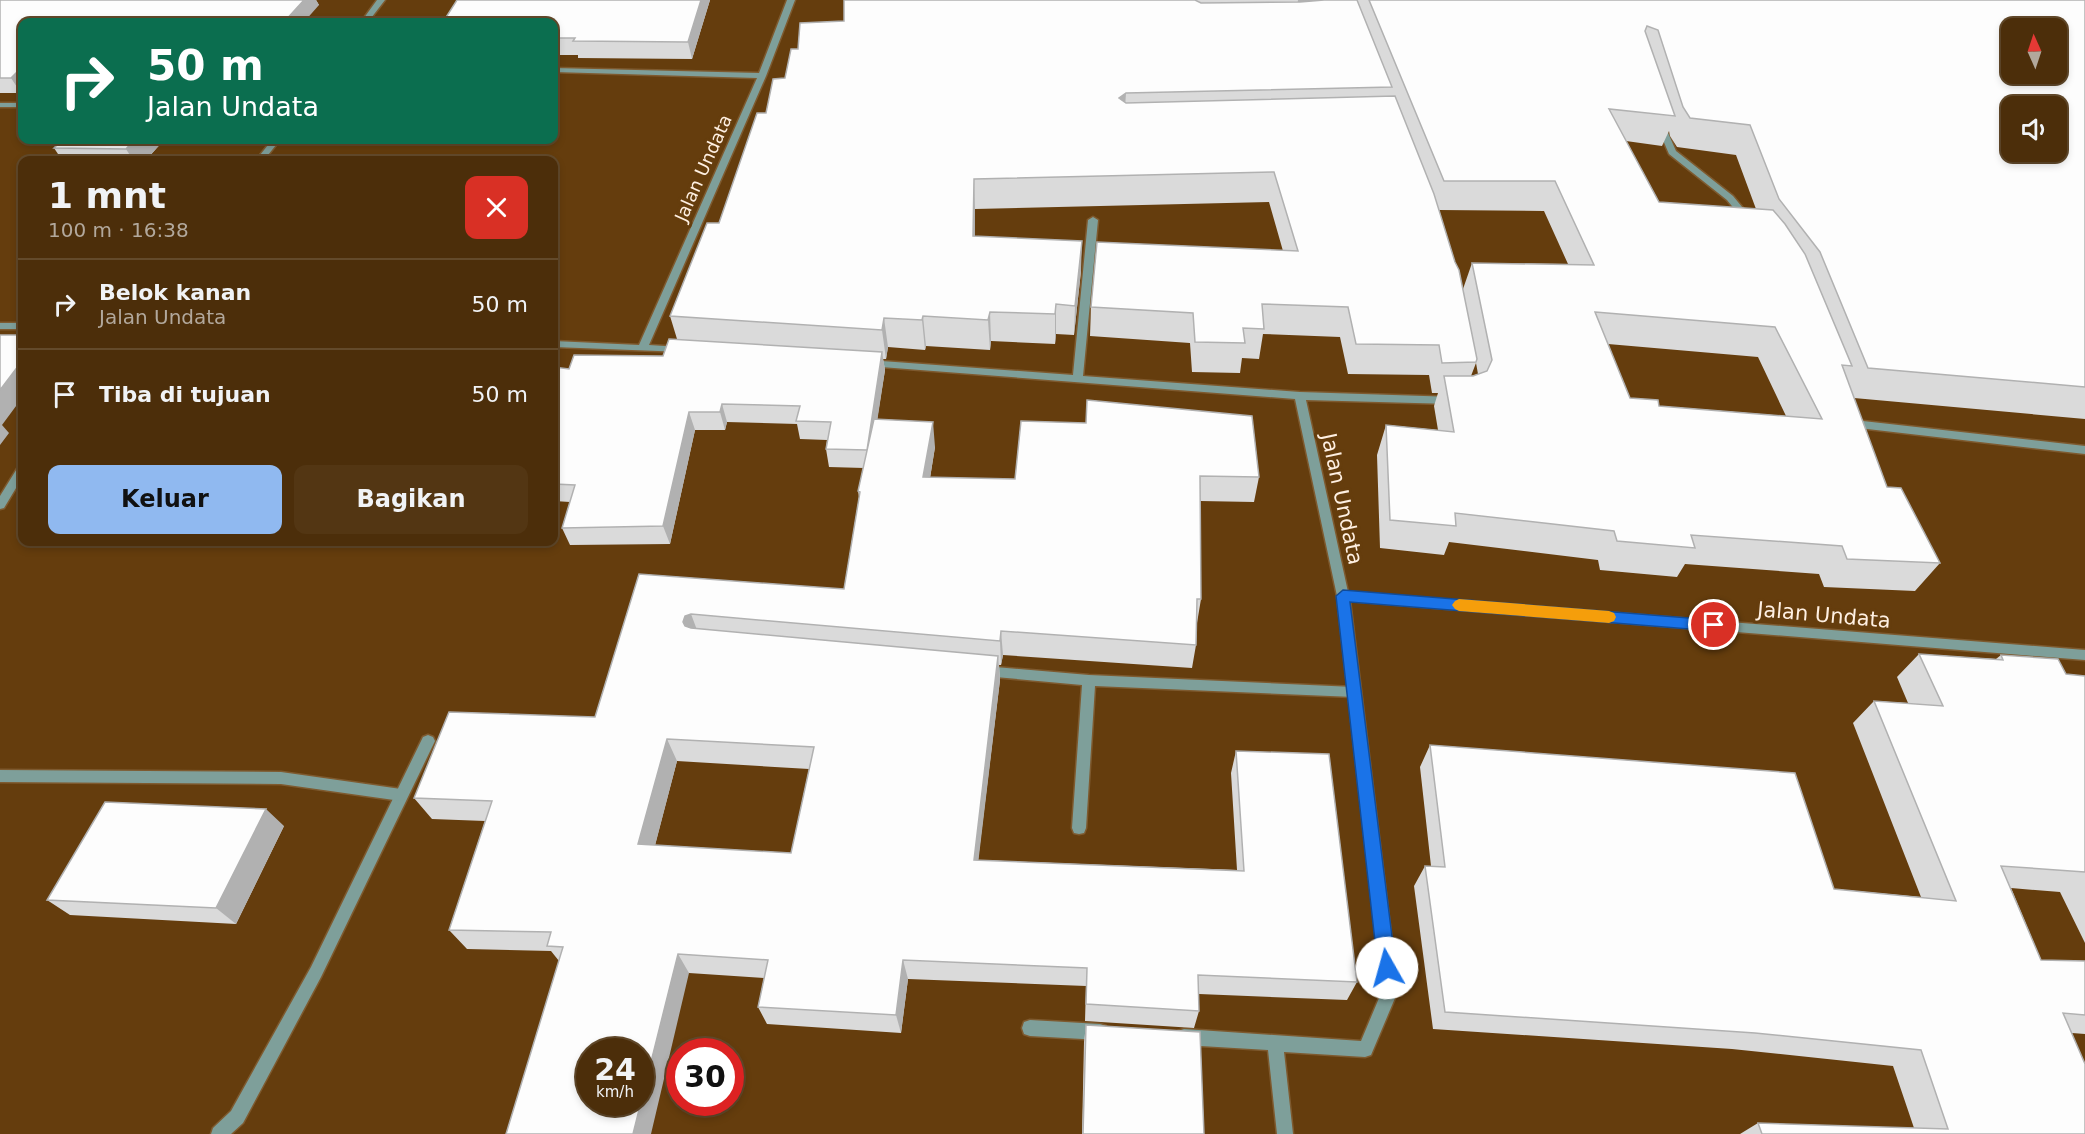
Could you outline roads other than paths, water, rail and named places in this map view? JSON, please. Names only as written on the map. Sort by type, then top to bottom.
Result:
[{"type":"street","points":[[367,18],[381,0]]},
{"type":"street","name":"Jalan Undata","points":[[644,348],[762,76],[791,0]]},
{"type":"street","points":[[558,70],[762,76]]},
{"type":"street","points":[[0,105],[18,105]]},
{"type":"street","points":[[1657,114],[1672,152],[1730,198],[1751,224]]},
{"type":"street","points":[[263,156],[273,144]]},
{"type":"street","points":[[1078,378],[1094,220]]},
{"type":"street","points":[[0,326],[18,326]]},
{"type":"street","points":[[558,344],[690,351]]},
{"type":"street","points":[[852,362],[1300,396],[1461,400]]},
{"type":"street","name":"Jalan Undata","points":[[1300,396],[1343,596],[2085,655]]},
{"type":"street","points":[[1846,412],[1850,423],[2085,450]]},
{"type":"street","points":[[0,505],[18,477]]},
{"type":"street","points":[[1170,1036],[1365,1050],[1390,991],[1343,596]]},
{"type":"street","points":[[972,670],[1089,681],[1354,692]]},
{"type":"street","points":[[1079,828],[1089,681]]},
{"type":"street","points":[[219,1134],[237,1117],[316,972],[428,741]]},
{"type":"street","points":[[0,776],[282,778],[401,795]]},
{"type":"street","points":[[1030,1028],[1112,1033]]},
{"type":"street","points":[[1275,1043],[1285,1134]]}]
